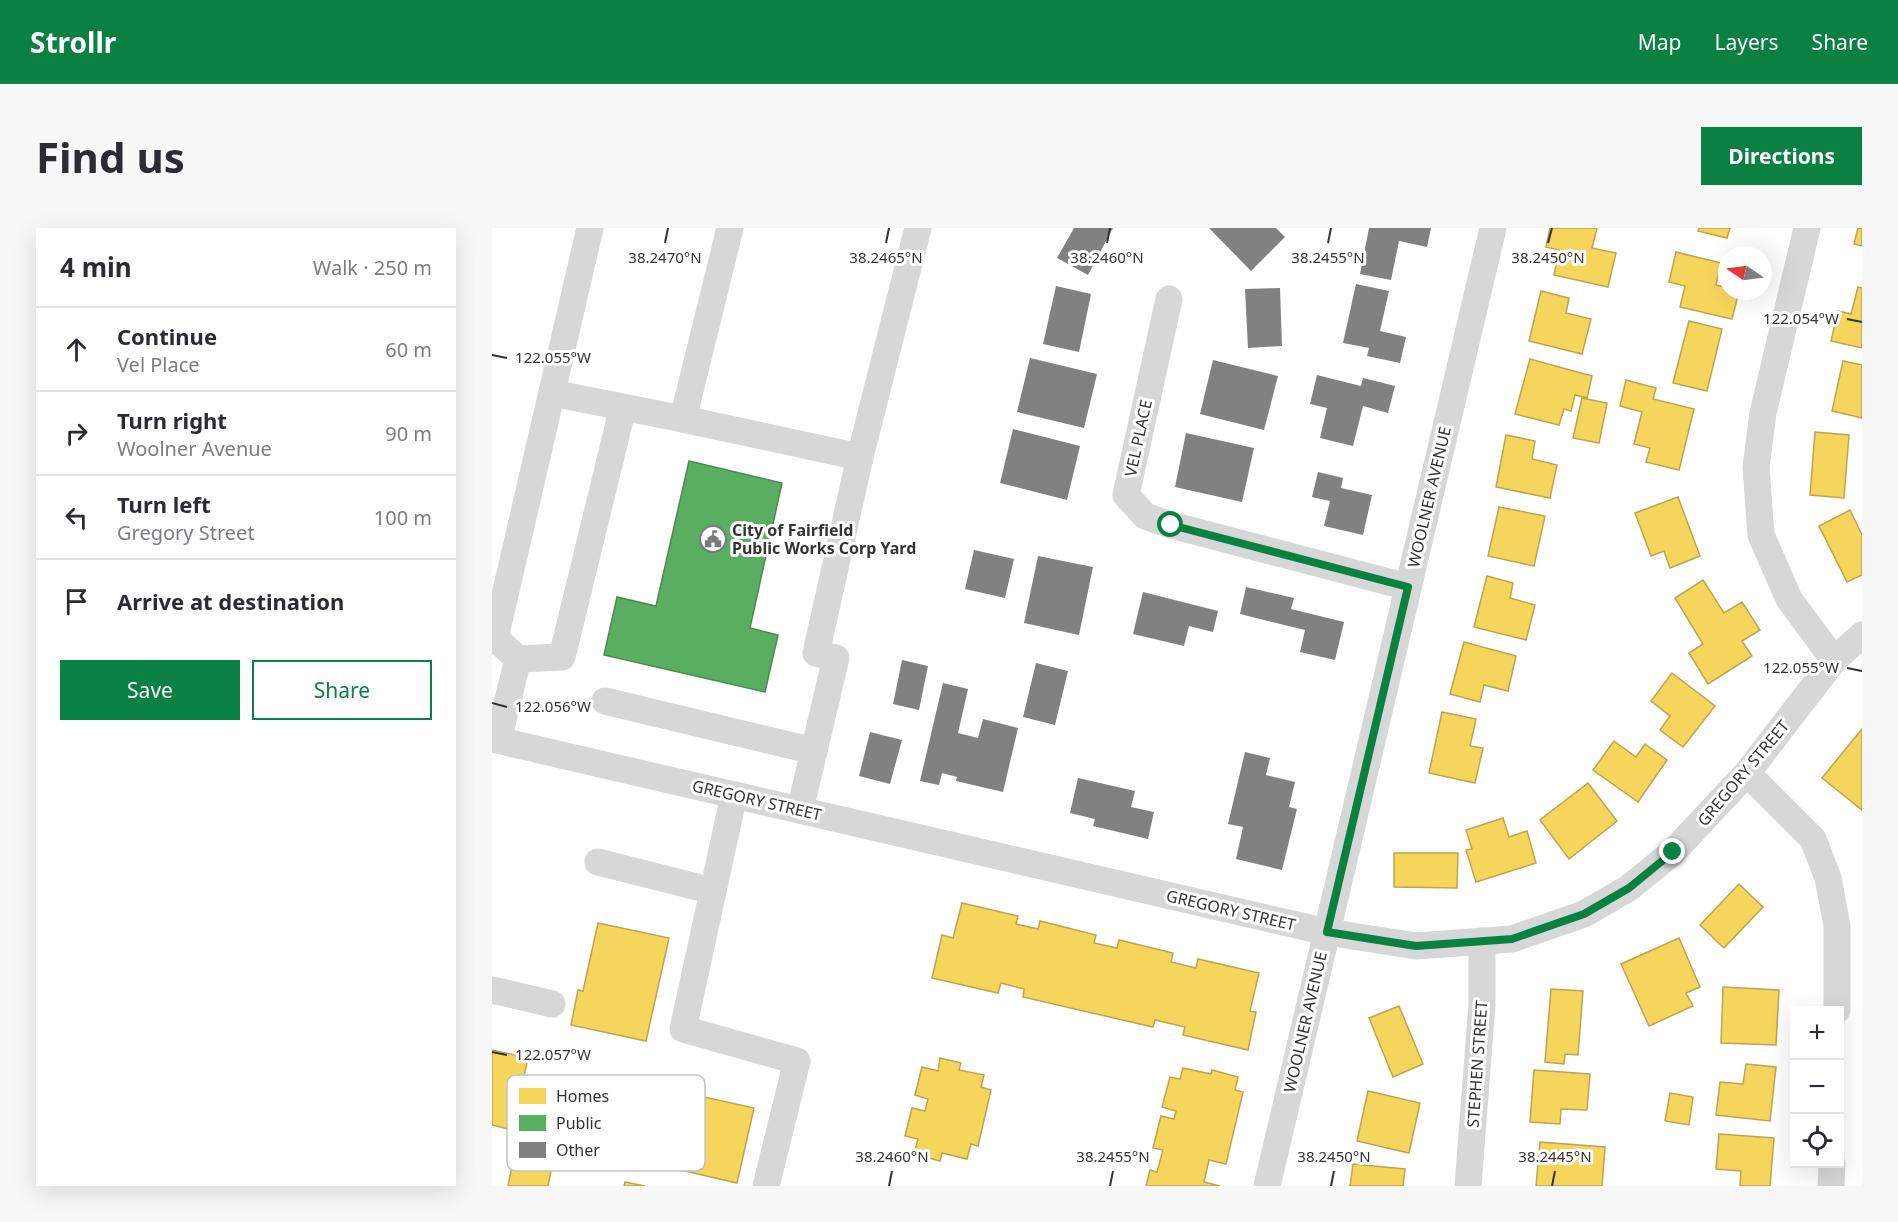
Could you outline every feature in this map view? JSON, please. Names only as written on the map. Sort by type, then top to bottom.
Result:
[{"type":"street","points":[[590,228],[495,638],[518,659],[562,657],[623,407]]},
{"type":"street","points":[[683,419],[730,228]]},
{"type":"street","points":[[800,810],[836,658],[816,653],[860,457],[918,228]]},
{"type":"street","name":"WOOLNER AVENUE","points":[[1267,1186],[1493,228]]},
{"type":"street","points":[[1807,228],[1763,413],[1756,467],[1761,535],[1789,599],[1834,660]]},
{"type":"street","name":"VEL PLACE","points":[[1169,299],[1126,495],[1145,516],[1171,525],[1408,587]]},
{"type":"street","points":[[552,393],[860,457]]},
{"type":"street","name":"GREGORY STREET","points":[[495,739],[1327,932],[1416,946],[1512,939],[1584,914],[1629,888],[1673,852],[1747,773],[1834,660],[1862,635]]},
{"type":"street","points":[[495,739],[518,659]]},
{"type":"street","points":[[605,701],[814,751]]},
{"type":"street","points":[[1747,773],[1813,839],[1828,878],[1837,926],[1837,1006]]},
{"type":"street","points":[[734,795],[683,1029],[797,1061],[766,1186]]},
{"type":"street","points":[[598,862],[713,891]]},
{"type":"street","name":"STEPHEN STREET","points":[[1468,1186],[1482,1004],[1482,941]]},
{"type":"street","points":[[492,990],[552,1005]]},
{"type":"street","points":[[1831,1186],[1832,1168]]},
{"type":"building: Homes","points":[[1550,228],[1597,228],[1592,248],[1616,253],[1608,287],[1554,275],[1559,250],[1546,247]]},
{"type":"building: Homes","points":[[1699,228],[1730,228],[1727,238],[1698,231]]},
{"type":"building: Homes","points":[[1858,228],[1862,228],[1862,246],[1854,244]]},
{"type":"building: Homes","points":[[1676,252],[1718,262],[1716,285],[1718,286],[1718,300],[1737,300],[1732,319],[1680,307],[1685,286],[1669,282]]},
{"type":"building: Homes","points":[[1858,287],[1862,288],[1862,348],[1831,341],[1838,311],[1851,314]]},
{"type":"building: Homes","points":[[1541,291],[1569,298],[1566,313],[1591,319],[1582,354],[1529,341]]},
{"type":"building: Homes","points":[[1689,321],[1722,329],[1707,391],[1673,383]]},
{"type":"building: Homes","points":[[1530,359],[1592,376],[1587,398],[1575,395],[1571,411],[1564,409],[1559,425],[1515,414]]},
{"type":"building: Homes","points":[[1843,361],[1862,365],[1862,418],[1832,411]]},
{"type":"building: Homes","points":[[1626,380],[1656,388],[1653,399],[1694,409],[1679,470],[1646,462],[1650,448],[1634,444],[1642,412],[1620,406]]},
{"type":"building: Homes","points":[[1582,398],[1607,403],[1599,443],[1573,438]]},
{"type":"building: Homes","points":[[1815,432],[1849,435],[1844,498],[1810,495]]},
{"type":"building: Homes","points":[[1506,435],[1535,441],[1532,459],[1557,465],[1550,498],[1496,487]]},
{"type":"building: Homes","points":[[1678,497],[1700,556],[1670,568],[1664,551],[1651,556],[1635,513]]},
{"type":"building: Homes","points":[[1499,507],[1545,516],[1534,566],[1488,556]]},
{"type":"building: Homes","points":[[1850,510],[1862,535],[1862,575],[1847,582],[1819,526]]},
{"type":"building: Homes","points":[[1487,576],[1513,583],[1510,598],[1535,605],[1526,640],[1474,627]]},
{"type":"building: Homes","points":[[1703,580],[1724,613],[1742,602],[1760,630],[1742,641],[1752,656],[1708,684],[1689,653],[1703,644],[1675,598]]},
{"type":"building: Homes","points":[[1464,642],[1516,656],[1508,691],[1484,685],[1480,702],[1450,694]]},
{"type":"building: Homes","points":[[1672,673],[1715,706],[1683,747],[1660,730],[1670,716],[1651,701]]},
{"type":"building: Homes","points":[[1442,712],[1476,719],[1470,746],[1483,748],[1475,783],[1429,773]]},
{"type":"building: Homes","points":[[1862,729],[1862,810],[1822,778]]},
{"type":"building: Homes","points":[[1614,741],[1636,757],[1645,744],[1667,760],[1638,802],[1593,770]]},
{"type":"building: Homes","points":[[1588,783],[1617,821],[1569,859],[1540,820]]},
{"type":"building: Homes","points":[[1503,818],[1509,837],[1527,831],[1536,863],[1476,882],[1466,850],[1472,849],[1466,830]]},
{"type":"building: Homes","points":[[1394,853],[1458,853],[1457,888],[1394,887]]},
{"type":"building: Homes","points":[[1739,884],[1763,907],[1724,948],[1700,925]]},
{"type":"building: Homes","points":[[962,903],[1018,916],[1016,924],[1038,929],[1040,921],[1096,935],[1094,943],[1117,948],[1119,940],[1173,953],[1171,962],[1196,968],[1198,959],[1259,973],[1250,1011],[1256,1012],[1248,1050],[1183,1035],[1185,1027],[1155,1020],[1153,1027],[1023,997],[1024,989],[1001,983],[998,993],[932,978],[942,935],[953,938]]},
{"type":"building: Homes","points":[[598,923],[669,938],[646,1041],[571,1025],[578,990],[583,991]]},
{"type":"building: Homes","points":[[1679,938],[1700,987],[1686,993],[1693,1006],[1649,1026],[1621,964]]},
{"type":"building: Homes","points":[[1723,987],[1779,990],[1776,1045],[1721,1043]]},
{"type":"building: Homes","points":[[1551,989],[1583,991],[1578,1055],[1565,1054],[1564,1064],[1545,1062]]},
{"type":"building: Homes","points":[[1399,1006],[1423,1064],[1393,1077],[1369,1018]]},
{"type":"building: Homes","points":[[492,1050],[528,1058],[524,1075],[507,1075],[507,1129],[492,1125]]},
{"type":"building: Homes","points":[[940,1058],[961,1063],[959,1070],[984,1075],[981,1087],[991,1090],[978,1146],[971,1144],[967,1159],[942,1153],[940,1161],[914,1154],[918,1139],[905,1136],[912,1108],[925,1111],[928,1099],[915,1095],[922,1067],[938,1071]]},
{"type":"building: Homes","points":[[1746,1064],[1776,1067],[1770,1121],[1716,1115],[1720,1082],[1743,1084]]},
{"type":"building: Homes","points":[[1183,1068],[1211,1074],[1212,1070],[1238,1077],[1235,1090],[1243,1092],[1226,1164],[1209,1160],[1204,1182],[1220,1186],[1146,1186],[1150,1170],[1157,1172],[1163,1150],[1153,1148],[1161,1116],[1174,1119],[1176,1111],[1162,1107],[1170,1077],[1180,1079]]},
{"type":"building: Homes","points":[[1534,1070],[1590,1074],[1587,1110],[1561,1109],[1560,1124],[1530,1122]]},
{"type":"building: Homes","points":[[1368,1091],[1420,1103],[1409,1153],[1357,1141]]},
{"type":"building: Homes","points":[[1670,1093],[1693,1097],[1689,1125],[1665,1121]]},
{"type":"building: Homes","points":[[705,1097],[754,1108],[737,1183],[685,1171],[705,1171]]},
{"type":"building: Homes","points":[[1719,1134],[1774,1138],[1770,1186],[1740,1186],[1741,1171],[1716,1169]]},
{"type":"building: Homes","points":[[1540,1142],[1605,1147],[1602,1186],[1536,1186]]},
{"type":"building: Homes","points":[[1353,1164],[1405,1169],[1403,1186],[1350,1186]]},
{"type":"building: Homes","points":[[511,1171],[551,1171],[548,1186],[508,1186]]},
{"type":"building: Homes","points":[[625,1182],[645,1186],[624,1186]]},
{"type":"building: Public","points":[[689,461],[782,483],[750,628],[778,635],[765,692],[604,655],[617,597],[656,606]]},
{"type":"building: Other","points":[[1074,228],[1113,228],[1088,275],[1057,258]]},
{"type":"building: Other","points":[[1209,228],[1276,228],[1285,237],[1251,271]]},
{"type":"building: Other","points":[[1369,228],[1431,228],[1427,247],[1399,241],[1391,280],[1360,274]]},
{"type":"building: Other","points":[[1356,284],[1389,291],[1380,331],[1406,337],[1400,363],[1367,356],[1369,348],[1343,343]]},
{"type":"building: Other","points":[[1056,286],[1091,294],[1079,352],[1043,344]]},
{"type":"building: Other","points":[[1280,288],[1282,346],[1248,348],[1245,289]]},
{"type":"building: Other","points":[[1030,358],[1097,374],[1084,428],[1017,412]]},
{"type":"building: Other","points":[[1213,360],[1278,376],[1264,430],[1200,414]]},
{"type":"building: Other","points":[[1317,375],[1361,386],[1363,378],[1395,386],[1388,413],[1363,406],[1353,446],[1320,438],[1327,408],[1310,404]]},
{"type":"building: Other","points":[[1013,429],[1080,446],[1067,500],[1000,483]]},
{"type":"building: Other","points":[[1186,433],[1254,448],[1242,502],[1175,487]]},
{"type":"building: Other","points":[[1318,472],[1343,478],[1341,488],[1372,495],[1363,535],[1324,526],[1330,501],[1312,497]]},
{"type":"building: Other","points":[[974,550],[1014,559],[1005,598],[965,589]]},
{"type":"building: Other","points":[[1038,556],[1093,567],[1079,635],[1024,623]]},
{"type":"building: Other","points":[[1246,587],[1294,598],[1291,609],[1344,622],[1335,660],[1300,652],[1305,630],[1240,614]]},
{"type":"building: Other","points":[[1143,592],[1218,611],[1213,632],[1189,626],[1184,646],[1133,634]]},
{"type":"building: Other","points":[[902,660],[928,666],[919,710],[893,704]]},
{"type":"building: Other","points":[[1036,663],[1068,671],[1055,725],[1023,717]]},
{"type":"building: Other","points":[[943,683],[968,689],[958,733],[978,738],[983,719],[1018,728],[1003,792],[956,781],[957,777],[942,773],[939,785],[920,781]]},
{"type":"building: Other","points":[[870,732],[902,740],[890,784],[859,776]]},
{"type":"building: Other","points":[[1245,752],[1270,758],[1266,775],[1295,782],[1289,807],[1297,809],[1282,870],[1236,859],[1243,827],[1228,824]]},
{"type":"building: Other","points":[[1078,778],[1135,791],[1131,807],[1154,812],[1148,839],[1093,826],[1095,819],[1070,813]]},
{"type":"place","name":"City of Fairfield Public Works Corp Yard","points":[[713,539]]},
{"type":"route","points":[[1171,525],[1408,587],[1327,932],[1416,946],[1512,939],[1584,914],[1629,888],[1673,852]]}]
